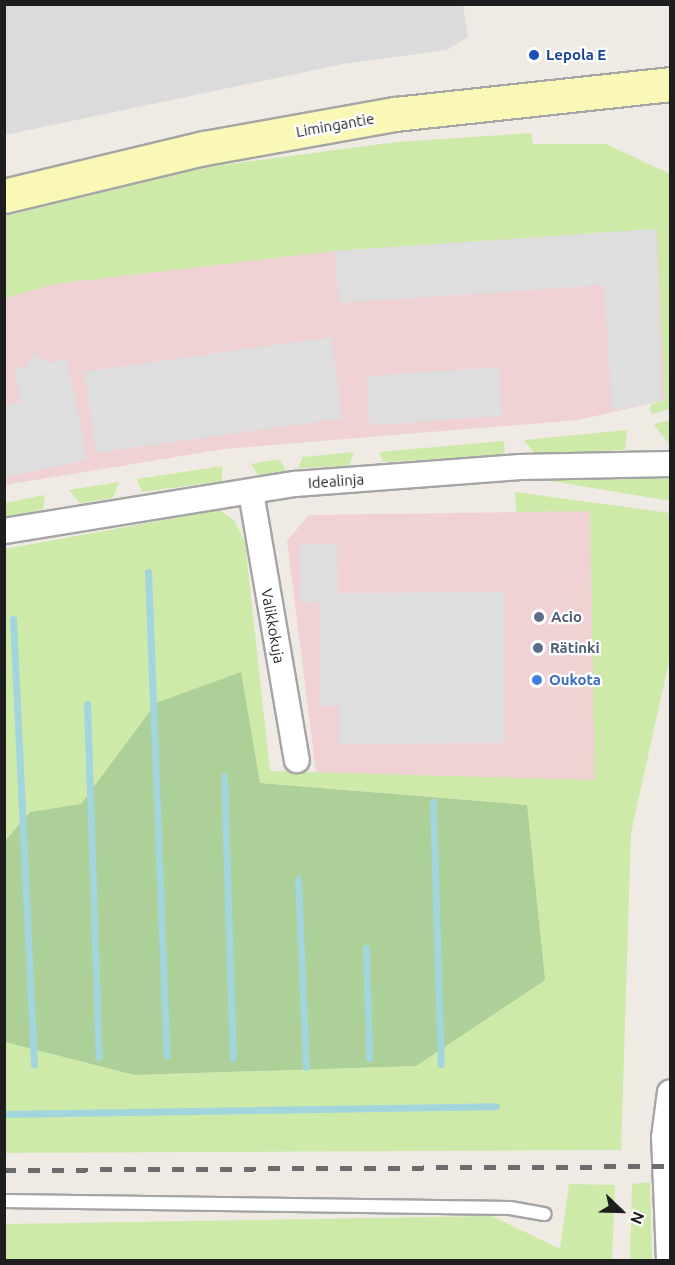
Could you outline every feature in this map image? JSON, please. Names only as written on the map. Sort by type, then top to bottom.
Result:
[{"type":"main road","name":"Limingantie","points":[[4,196],[204,148],[395,114],[670,84]]},
{"type":"street","name":"Idealinja","points":[[4,531],[251,492],[520,467],[670,464]]},
{"type":"street","name":"Valikkokuja","points":[[251,492],[297,760]]},
{"type":"street","points":[[669,1260],[664,1138],[670,1092]]},
{"type":"lane","points":[[4,1201],[510,1208],[544,1214]]},
{"type":"shaded area","points":[[4,5],[463,5],[468,37],[447,50],[343,64],[5,135]]},
{"type":"shaded area","points":[[656,229],[662,401],[612,410],[604,285],[339,303],[335,251]]},
{"type":"shaded area","points":[[658,229],[665,400],[578,420],[224,449],[5,485],[5,298],[55,284],[335,251]]},
{"type":"shaded area","points":[[331,337],[342,418],[96,453],[84,372]]},
{"type":"shaded area","points":[[35,352],[48,363],[67,359],[87,460],[5,477],[5,406],[21,403],[15,370],[24,368]]},
{"type":"shaded area","points":[[499,367],[502,416],[370,425],[366,376]]},
{"type":"shaded area","points":[[590,511],[596,780],[316,773],[287,541],[309,515]]},
{"type":"shaded area","points":[[300,544],[337,544],[338,593],[504,592],[505,743],[339,744],[339,706],[320,706],[319,602],[300,602]]},
{"type":"green space","points":[[531,133],[533,144],[606,144],[670,174],[670,409],[651,414],[650,405],[665,400],[657,229],[335,251],[55,284],[5,298],[5,216],[207,167],[397,142]]},
{"type":"green space","points":[[670,420],[670,446],[654,424]]},
{"type":"green space","points":[[627,430],[625,450],[535,454],[524,440]]},
{"type":"green space","points":[[504,441],[505,455],[383,462],[379,452]]},
{"type":"green space","points":[[354,452],[349,466],[298,468],[303,457]]},
{"type":"green space","points":[[279,459],[287,472],[259,476],[251,464]]},
{"type":"green space","points":[[222,466],[222,481],[142,492],[137,479]]},
{"type":"green space","points":[[670,475],[670,501],[534,478]]},
{"type":"green space","points":[[119,482],[113,498],[80,503],[69,490]]},
{"type":"green space","points":[[515,492],[670,513],[670,657],[631,833],[621,1150],[5,1153],[5,1042],[134,1075],[416,1066],[527,805],[260,783],[156,703],[81,804],[30,812],[5,841],[5,549],[219,510],[234,520],[245,542],[270,771],[595,780],[590,511],[516,512]]},
{"type":"green space","points":[[45,495],[43,509],[5,517],[5,503]]},
{"type":"green space","points":[[241,672],[260,783],[527,805],[545,980],[416,1066],[134,1075],[5,1042],[5,841],[30,812],[81,804],[156,703]]},
{"type":"green space","points":[[650,1182],[652,1260],[630,1260],[632,1184]]},
{"type":"green space","points":[[569,1184],[615,1185],[612,1260],[5,1260],[5,1224],[492,1216],[560,1249]]},
{"type":"waterway","points":[[148,572],[167,1056]]},
{"type":"waterway","points":[[13,619],[34,1065]]},
{"type":"waterway","points":[[87,704],[99,1057]]},
{"type":"waterway","points":[[224,776],[233,1058]]},
{"type":"waterway","points":[[433,802],[441,1064]]},
{"type":"waterway","points":[[298,879],[306,1067]]},
{"type":"waterway","points":[[366,948],[369,1058]]},
{"type":"waterway","points":[[4,1114],[496,1106]]},
{"type":"railway","points":[[4,1170],[670,1166]]},
{"type":"place","name":"Lepola E","points":[[534,55]]},
{"type":"place","name":"Acio","points":[[539,617]]},
{"type":"place","name":"Rätinki","points":[[538,648]]},
{"type":"place","name":"Oukota","points":[[537,680]]}]
